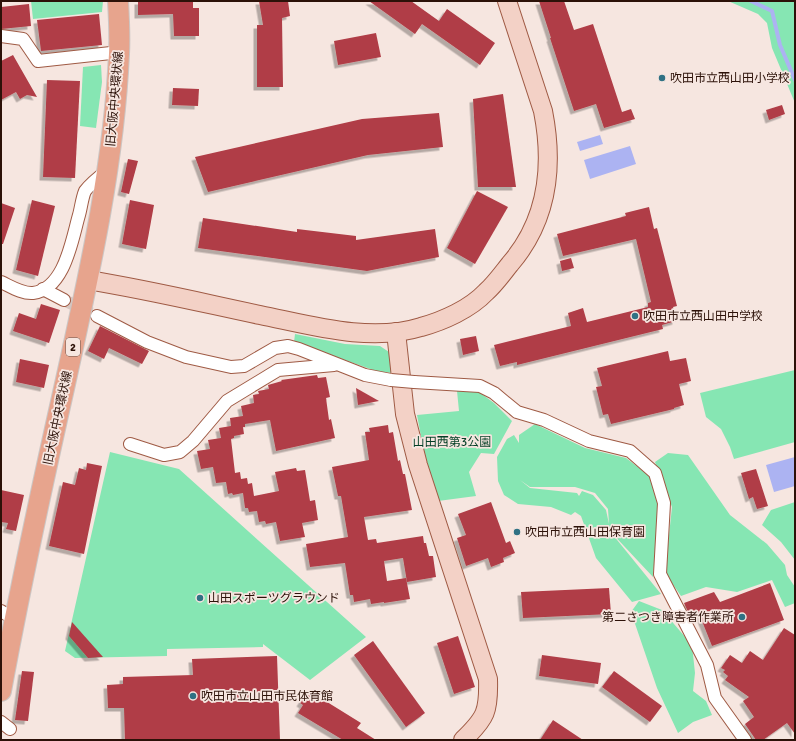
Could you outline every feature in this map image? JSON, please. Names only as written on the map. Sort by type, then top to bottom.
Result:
[{"type":"main road","name":"旧大阪中央環状線","points":[[1,690],[8,615],[88,280],[108,170],[120,52],[118,1]]},
{"type":"street","points":[[88,280],[340,331],[396,332],[422,327],[458,312],[485,294],[524,246],[539,216],[544,198],[550,159],[543,111],[507,1]]},
{"type":"street","points":[[1,36],[23,39],[38,61],[120,52]]},
{"type":"street","points":[[1,282],[18,290],[32,293],[43,290],[56,279],[66,261],[85,192],[93,182],[108,170]]},
{"type":"street","points":[[43,290],[64,300]]},
{"type":"street","points":[[97,316],[147,342],[186,357],[231,367],[244,366],[275,348],[288,346],[365,375],[391,380],[480,386],[494,393],[517,412],[544,420],[589,441],[630,451],[655,473],[664,503],[660,574],[707,665],[715,698],[745,740]]},
{"type":"street","points":[[396,332],[406,414],[418,465],[488,679],[489,703],[479,724],[463,740]]},
{"type":"street","points":[[130,444],[164,455],[180,452],[194,441],[227,401],[278,370],[338,365]]},
{"type":"green space","points":[[31,1],[103,1],[102,12],[33,19]]},
{"type":"green space","points":[[728,1],[795,1],[795,103],[772,48],[767,23],[758,14]]},
{"type":"green space","points":[[101,65],[102,82],[96,128],[80,126],[83,67]]},
{"type":"green space","points":[[295,334],[345,344],[380,346],[389,352],[392,373],[376,371],[294,342]]},
{"type":"green space","points":[[795,370],[795,442],[734,459],[721,429],[706,417],[700,393]]},
{"type":"green space","name":"山田西第3公園","points":[[457,391],[479,392],[494,403],[512,421],[494,454],[481,453],[469,472],[476,496],[438,501],[425,458],[417,415],[459,411]]},
{"type":"green space","points":[[535,424],[585,448],[626,458],[651,477],[659,505],[653,577],[609,530],[661,594],[632,602],[596,558],[581,516],[575,512],[571,515],[551,507],[518,504],[504,495],[498,481],[497,457],[507,439],[514,435],[519,443],[519,435]],"holes":[[[520,480],[530,487],[575,487],[595,493],[608,509],[609,524],[606,510],[593,495],[582,491],[579,496],[577,493],[530,488]]]},
{"type":"green space","name":"山田スポーツグラウンド","points":[[110,452],[179,469],[366,637],[310,680],[263,644],[263,647],[167,649],[167,656],[75,658],[65,651]]},
{"type":"green space","points":[[668,453],[688,455],[730,515],[767,544],[785,565],[787,575],[795,587],[795,603],[785,607],[772,580],[737,592],[706,587],[681,596],[665,573],[672,507],[655,462]]},
{"type":"green space","points":[[795,502],[795,560],[781,542],[762,525],[771,510]]},
{"type":"green space","points":[[639,601],[662,610],[692,645],[695,673],[693,691],[706,701],[712,715],[693,722],[678,733],[657,688],[631,612]]},
{"type":"water","points":[[600,135],[603,144],[580,151],[577,142]]},
{"type":"water","points":[[630,146],[636,164],[590,179],[584,160]]},
{"type":"water","points":[[795,457],[795,486],[774,492],[766,465]]},
{"type":"building","points":[[138,1],[193,1],[193,8],[199,8],[199,36],[174,36],[173,14],[138,15]]},
{"type":"building","points":[[259,1],[288,1],[290,16],[282,18],[283,87],[257,87],[257,25],[263,25]]},
{"type":"building","points":[[369,1],[411,1],[439,21],[447,9],[495,43],[480,65],[422,24],[415,34]]},
{"type":"building","points":[[539,1],[564,1],[574,30],[593,24],[622,112],[631,109],[635,119],[604,128],[596,104],[574,111]]},
{"type":"building","points":[[29,4],[31,26],[1,29],[1,7]]},
{"type":"building","points":[[99,14],[102,45],[41,51],[37,20]]},
{"type":"building","points":[[376,33],[381,57],[338,65],[334,41]]},
{"type":"building","points":[[13,55],[37,97],[27,95],[20,99],[16,92],[1,100],[1,61]]},
{"type":"building","points":[[47,80],[80,81],[75,178],[43,177]]},
{"type":"building","points":[[173,88],[199,89],[198,106],[172,105]]},
{"type":"building","points":[[503,94],[516,187],[478,187],[473,99]]},
{"type":"building","points":[[782,105],[785,114],[769,120],[766,110]]},
{"type":"building","points":[[439,113],[443,147],[368,155],[208,192],[195,157],[362,119]]},
{"type":"building","points":[[128,159],[138,161],[129,194],[121,192]]},
{"type":"building","points":[[477,191],[508,207],[475,264],[447,248]]},
{"type":"building","points":[[32,200],[55,206],[38,276],[16,270]]},
{"type":"building","points":[[130,200],[154,205],[146,249],[122,244]]},
{"type":"building","points":[[1,203],[15,208],[3,244],[1,244]]},
{"type":"building","points":[[649,207],[654,229],[657,228],[677,306],[673,307],[676,321],[662,325],[663,329],[517,365],[517,362],[500,366],[494,345],[571,326],[568,313],[583,308],[587,322],[648,307],[648,303],[651,302],[636,239],[563,256],[557,234],[626,216],[625,213]]},
{"type":"building","points":[[203,218],[297,232],[297,229],[356,236],[356,240],[435,229],[439,257],[367,271],[198,248]]},
{"type":"building","points":[[571,258],[574,268],[562,271],[560,261]]},
{"type":"building","points":[[41,304],[60,310],[49,343],[13,331],[19,313],[36,319]]},
{"type":"building","points":[[100,326],[149,351],[142,364],[109,348],[104,359],[88,351]]},
{"type":"building","points":[[476,336],[479,351],[463,355],[460,339]]},
{"type":"building","points":[[668,351],[670,361],[686,358],[691,381],[679,384],[684,405],[674,409],[611,424],[608,414],[603,415],[596,387],[602,386],[597,368]]},
{"type":"building","points":[[20,359],[49,365],[44,388],[16,382]]},
{"type":"building","points":[[317,375],[318,378],[326,377],[330,397],[326,398],[329,420],[331,419],[335,438],[276,451],[270,420],[245,424],[245,427],[243,427],[244,434],[234,436],[234,438],[231,439],[235,473],[240,472],[241,479],[247,478],[248,484],[252,483],[254,496],[279,491],[275,472],[296,468],[297,471],[305,470],[310,501],[315,500],[318,520],[302,523],[305,537],[280,541],[276,522],[266,524],[265,521],[259,522],[257,511],[249,512],[248,508],[245,508],[243,493],[233,495],[232,493],[228,494],[226,482],[216,483],[213,467],[201,469],[197,451],[210,449],[208,440],[221,438],[219,428],[231,426],[230,418],[243,416],[241,406],[254,403],[253,395],[259,394],[258,391],[269,389],[268,385],[282,381],[281,380]]},
{"type":"building","points":[[356,388],[379,401],[358,405]]},
{"type":"building","points":[[388,425],[389,433],[393,432],[398,461],[400,460],[403,474],[405,474],[412,510],[364,517],[368,540],[376,539],[377,543],[423,536],[429,556],[433,556],[436,577],[407,582],[403,558],[384,561],[387,581],[406,578],[410,599],[371,604],[370,599],[354,602],[353,595],[350,595],[345,563],[310,567],[306,544],[348,537],[341,496],[338,496],[332,467],[369,460],[365,432],[370,432],[369,428]]},
{"type":"building","points":[[87,463],[102,466],[84,554],[49,546],[63,482],[75,485],[79,468],[86,470]]},
{"type":"building","points":[[756,469],[768,506],[757,509],[753,497],[749,499],[741,473]]},
{"type":"building","points":[[1,490],[24,495],[16,531],[6,529],[8,523],[1,522]]},
{"type":"building","points":[[491,502],[506,543],[510,541],[515,553],[503,558],[504,562],[491,567],[488,558],[466,566],[457,538],[466,535],[458,514]]},
{"type":"building","name":"第二さつき障害者作業所","points":[[770,583],[784,620],[712,646],[698,611],[689,614],[684,603],[714,592],[720,602]]},
{"type":"building","points":[[609,588],[611,614],[523,618],[521,592]]},
{"type":"building","points":[[72,622],[103,657],[88,658],[69,636]]},
{"type":"building","points":[[784,628],[795,635],[795,734],[787,723],[763,740],[756,740],[745,724],[754,717],[743,701],[749,697],[725,680],[728,676],[723,672],[725,670],[721,668],[730,655],[742,663],[750,651],[763,660]]},
{"type":"building","points":[[458,636],[475,687],[454,694],[437,643]]},
{"type":"building","points":[[373,641],[425,713],[406,727],[354,655]]},
{"type":"building","points":[[542,655],[601,663],[598,684],[539,676]]},
{"type":"building","name":"吹田市立山田市民体育館","points":[[277,656],[280,740],[125,740],[124,708],[108,708],[107,685],[123,684],[123,677],[193,675],[192,659]]},
{"type":"building","points":[[22,671],[34,672],[28,721],[15,720]]},
{"type":"building","points":[[614,671],[662,706],[650,722],[602,687]]},
{"type":"building","points":[[311,692],[361,723],[357,728],[376,740],[343,740],[298,713],[303,705],[300,703],[306,694],[309,695]]},
{"type":"building","points":[[553,720],[583,740],[540,740]]},
{"type":"waterway","points":[[751,1],[772,11],[780,45],[795,80]]},
{"type":"tunnel","points":[[64,300],[97,316]]},
{"type":"place","name":"吹田市立西山田小学校","points":[[662,78]]},
{"type":"place","name":"吹田市立西山田中学校","points":[[635,316]]},
{"type":"place","name":"吹田市立西山田保育園","points":[[517,532]]},
{"type":"place","name":"山田スポーツグラウンド","points":[[200,598]]},
{"type":"place","name":"第二さつき障害者作業所","points":[[742,617]]},
{"type":"place","name":"吹田市立山田市民体育館","points":[[193,696]]}]
